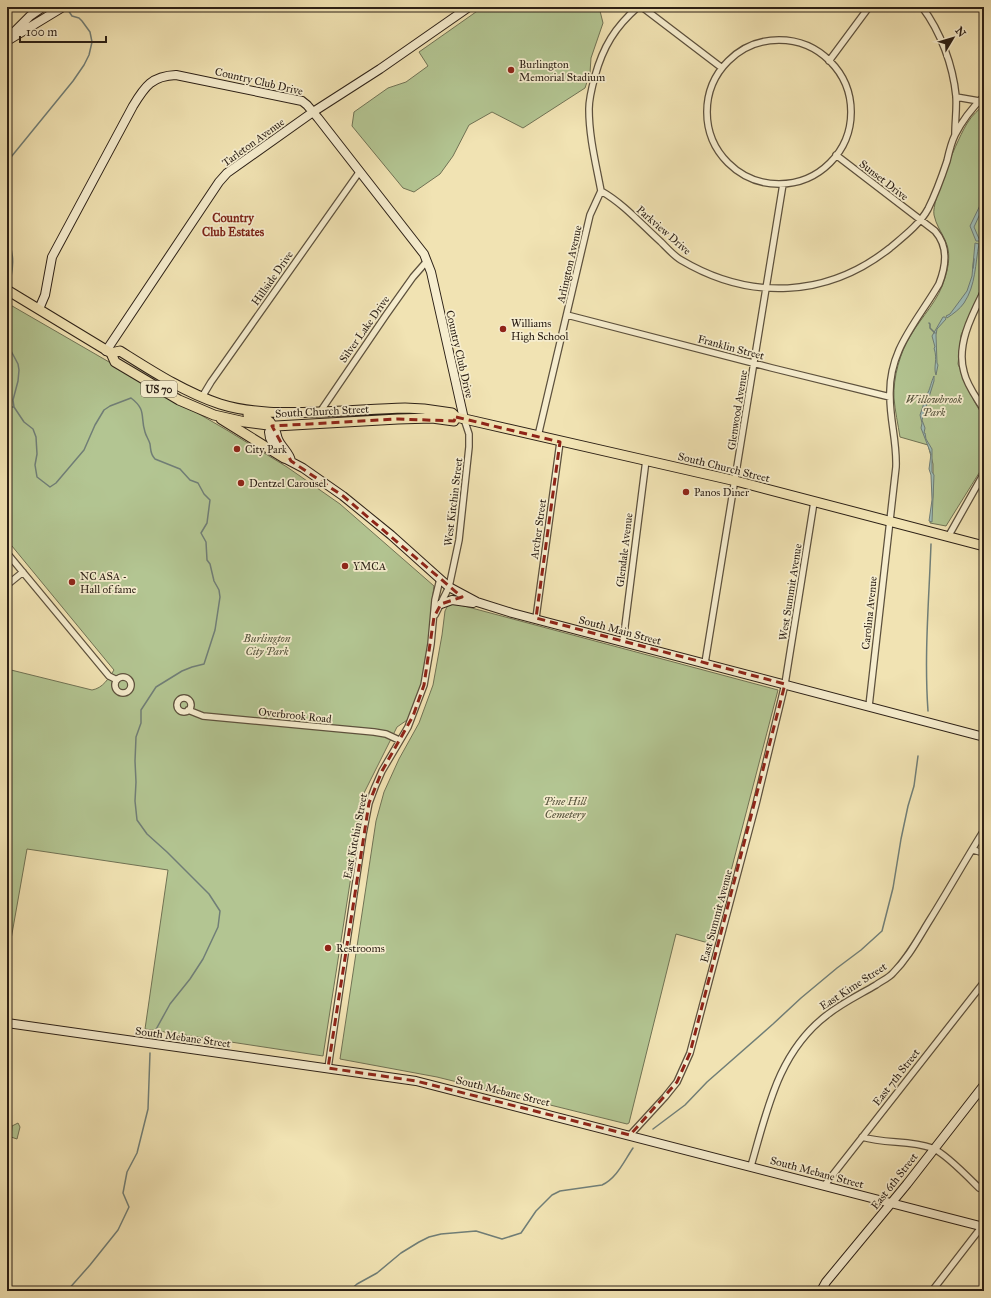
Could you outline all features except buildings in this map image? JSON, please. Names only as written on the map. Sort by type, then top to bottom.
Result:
[{"type":"main road","name":"South Church Street","points":[[7,290],[108,352],[115,362],[180,400],[214,415],[272,426],[398,418],[432,418],[454,421],[460,418]]},
{"type":"main road","name":"South Church Street","points":[[108,352],[120,351],[154,372],[202,397],[221,404],[252,411],[282,413],[404,408],[452,413],[460,418],[736,481],[984,546]]},
{"type":"main road","points":[[221,404],[233,412],[269,420],[272,426],[278,420],[305,418],[310,412]]},
{"type":"main road","points":[[214,415],[287,460]]},
{"type":"street","points":[[7,40],[30,16],[43,7]]},
{"type":"street","points":[[7,40],[63,7]]},
{"type":"street","name":"Tarleton Avenue","points":[[108,352],[219,182],[239,164],[313,112],[380,70],[469,7]]},
{"type":"street","points":[[601,191],[590,132],[589,108],[591,91],[600,59],[607,43],[628,16],[638,7]]},
{"type":"street","points":[[642,7],[722,68]]},
{"type":"street","points":[[829,61],[869,7]]},
{"type":"street","points":[[922,7],[927,13],[943,45],[951,69],[956,97],[955,136]]},
{"type":"street","points":[[774,40],[786,41],[809,47],[820,53],[829,61],[843,80],[850,101],[851,113],[847,135],[836,155],[826,167],[799,181],[784,184],[761,181],[740,172],[727,161],[716,147],[711,134],[707,107],[712,87],[722,68],[730,60],[740,52],[762,42],[774,40]]},
{"type":"street","name":"Country Club Drive","points":[[39,309],[45,295],[52,257],[136,101],[142,91],[152,81],[165,75],[176,74],[302,102],[313,112],[421,249],[431,272],[460,418]]},
{"type":"street","points":[[955,136],[960,125],[984,96]]},
{"type":"street","points":[[956,97],[979,101]]},
{"type":"street","name":"Parkview Drive","points":[[601,191],[625,208],[680,260],[726,281],[740,285],[766,288],[810,286],[827,283],[844,276],[880,255],[898,241],[919,220],[928,209],[946,165],[955,136]]},
{"type":"street","name":"Sunset Drive","points":[[836,155],[935,232],[940,237],[946,254],[943,274],[931,299],[901,344],[896,356],[891,374],[890,397]]},
{"type":"street","name":"Hillside Drive","points":[[202,397],[360,171]]},
{"type":"street","name":"Glenwood Avenue","points":[[705,663],[784,184]]},
{"type":"street","name":"Arlington Avenue","points":[[538,436],[590,215],[601,191]]},
{"type":"street","name":"Silver Lake Drive","points":[[320,412],[386,315],[413,277],[427,261]]},
{"type":"street","points":[[984,291],[964,337],[961,351],[964,373],[967,382],[984,410]]},
{"type":"street","name":"Franklin Street","points":[[567,315],[890,397]]},
{"type":"street","name":"Carolina Avenue","points":[[869,706],[896,453],[890,397]]},
{"type":"street","name":"West Kitchin Street","points":[[449,588],[459,540],[470,447],[469,434],[460,418]]},
{"type":"street","name":"South Main Street","points":[[272,426],[269,432],[270,438],[278,452],[287,460],[303,468],[350,501],[391,535],[449,588],[483,604],[984,737]]},
{"type":"street","name":"Archer Street","points":[[536,618],[560,442]]},
{"type":"street","name":"Glendale Avenue","points":[[623,642],[646,460]]},
{"type":"street","points":[[948,537],[984,473]]},
{"type":"street","name":"West Summit Avenue","points":[[785,684],[814,502]]},
{"type":"street","points":[[7,553],[109,676],[117,680]]},
{"type":"street","points":[[7,585],[23,572]]},
{"type":"street","name":"East Kitchin Street","points":[[328,1068],[369,803],[382,771],[413,716],[424,685],[431,644],[435,600],[440,579]]},
{"type":"street","name":"East Kitchin Street","points":[[434,617],[449,588]]},
{"type":"street","points":[[441,604],[452,600],[483,604]]},
{"type":"street","name":"East Summit Avenue","points":[[630,1135],[677,1082],[690,1053],[756,804],[785,684]]},
{"type":"street","name":"Overbrook Road","points":[[188,710],[203,716],[374,732],[386,734],[399,740]]},
{"type":"street","name":"East Kime Street","points":[[751,1166],[767,1106],[777,1080],[789,1056],[815,1024],[827,1014],[892,975],[911,951],[984,830]]},
{"type":"street","points":[[973,850],[984,853]]},
{"type":"street","name":"East 7th Street","points":[[824,1186],[984,982]]},
{"type":"street","name":"South Mebane Street","points":[[7,1023],[416,1081],[824,1186],[983,1225]]},
{"type":"street","name":"East 6th Street","points":[[821,1291],[826,1282],[892,1203],[984,1085]]},
{"type":"street","points":[[862,1137],[872,1140],[920,1145],[933,1149],[941,1153],[979,1188]]},
{"type":"street","points":[[932,1291],[983,1225]]},
{"type":"highlighted area","points":[[456,417],[560,442],[536,618],[785,684],[690,1053],[677,1082],[630,1135],[416,1081],[328,1068],[369,803],[382,771],[413,716],[424,685],[434,617],[441,604],[462,597],[343,496],[291,461],[272,426],[398,419],[454,421]]},
{"type":"green space","name":"Burlington Memorial Stadium","points":[[483,7],[599,7],[603,23],[591,58],[590,73],[585,88],[523,128],[492,112],[469,125],[453,156],[440,174],[414,192],[403,188],[352,126],[354,112],[388,88],[406,82],[428,66],[419,52]]},
{"type":"green space","name":"Willowbrook Park","points":[[984,104],[984,280],[961,335],[958,364],[974,401],[984,418],[984,465],[946,526],[930,523],[933,495],[933,464],[928,445],[900,437],[894,403],[894,390],[898,365],[907,342],[939,294],[948,268],[949,259],[947,245],[934,215],[934,208],[941,183],[952,153],[964,129],[971,117]]},
{"type":"green space","name":"Burlington City Park","points":[[7,303],[225,429],[287,467],[340,504],[434,586],[431,609],[432,616],[423,685],[413,716],[397,727],[364,793],[323,1056],[145,1029],[168,870],[27,849],[7,962],[7,669],[92,690],[102,685],[114,670],[7,540]]},
{"type":"green space","name":"Pine Hill Cemetery","points":[[453,603],[778,690],[712,944],[676,934],[629,1123],[627,1124],[437,1077],[340,1059],[376,821],[384,792],[399,759],[419,723],[433,685],[445,611],[448,605]]},
{"type":"green space","points":[[18,1123],[20,1127],[17,1139],[11,1137],[12,1126]]},
{"type":"water","points":[[984,197],[984,205],[974,227],[980,241],[976,241],[970,226]]},
{"type":"water","points":[[975,243],[979,244],[971,289],[962,305],[947,318],[946,316],[950,314],[967,291],[972,276]]},
{"type":"water","points":[[943,317],[946,319],[937,329],[936,335],[938,365],[936,375],[936,356],[932,336]]},
{"type":"water","points":[[934,376],[934,381],[922,420],[925,428],[924,433],[926,439],[932,449],[932,472],[934,475],[932,522],[929,521],[932,500],[931,475],[929,469],[931,454],[921,428],[922,423],[920,415]]},
{"type":"waterway","points":[[7,162],[73,81],[89,55],[92,42],[90,32],[82,21],[79,18],[72,16],[68,10]]},
{"type":"waterway","points":[[7,237],[11,247],[11,277]]},
{"type":"waterway","points":[[973,268],[974,259]]},
{"type":"waterway","points":[[929,323],[930,328],[935,333]]},
{"type":"waterway","points":[[7,337],[10,349],[18,364],[19,370],[13,400],[14,407],[24,422],[33,429],[36,437],[37,454],[35,465],[37,477],[50,487],[56,483],[84,450],[95,425],[104,410],[110,406],[131,398],[136,402],[141,410],[145,434],[150,442],[153,457],[180,469],[190,480],[198,483],[204,494],[210,500],[207,523],[201,533],[206,542],[207,560],[210,564],[214,581],[219,590],[220,597],[215,630],[204,664],[182,671],[156,687],[141,710],[141,723],[136,737],[135,801],[137,820],[147,834],[209,894],[220,911],[218,927],[203,959],[190,979],[170,1004],[154,1033]]},
{"type":"waterway","points":[[7,407],[14,407]]},
{"type":"waterway","points":[[928,711],[927,648],[931,544]]},
{"type":"waterway","points":[[653,1129],[685,1105],[707,1082],[801,998],[861,950],[882,931],[893,888],[908,806],[914,786],[918,756]]},
{"type":"waterway","points":[[67,1291],[118,1230],[129,1207],[123,1193],[127,1172],[137,1153],[148,1109],[150,1053]]},
{"type":"waterway","points":[[349,1291],[357,1284],[377,1273],[401,1253],[429,1237],[441,1234],[476,1231],[502,1239],[521,1233],[536,1211],[552,1195],[560,1191],[602,1185],[616,1174],[633,1148]]},
{"type":"place","name":"Burlington Memorial Stadium","points":[[511,70]]},
{"type":"place","name":"Williams High School","points":[[503,329]]},
{"type":"place","name":"City Park","points":[[237,449]]},
{"type":"place","name":"Dentzel Carousel","points":[[241,483]]},
{"type":"place","name":"Panos Diner","points":[[686,492]]},
{"type":"place","name":"YMCA","points":[[345,566]]},
{"type":"place","name":"NC ASA - Hall of fame","points":[[72,582]]},
{"type":"place","name":"Restrooms","points":[[328,948]]},
{"type":"district","name":"Country Club Estates","points":[[233,225]]}]
